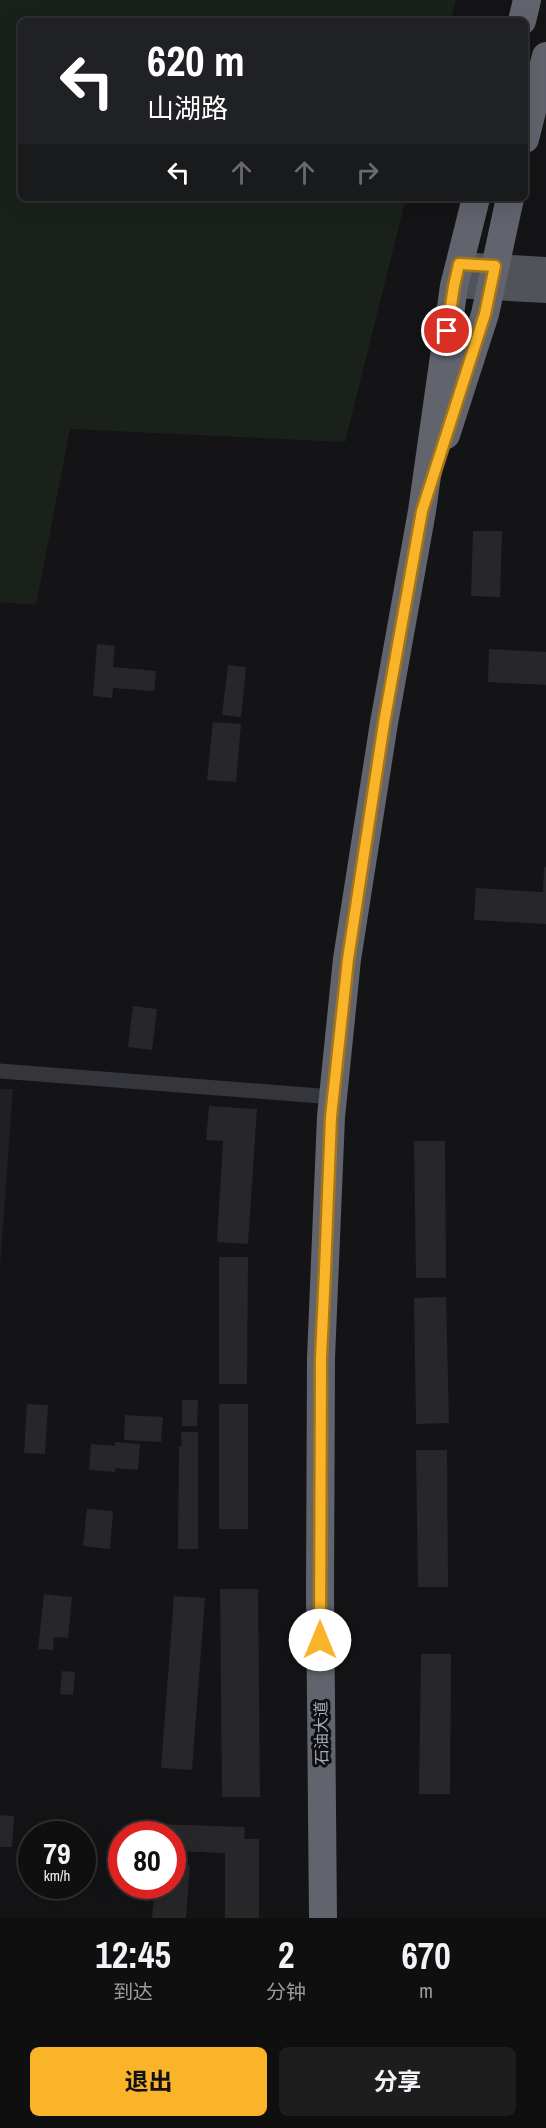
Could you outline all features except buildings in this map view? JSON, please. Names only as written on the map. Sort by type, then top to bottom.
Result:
[{"type":"highway","points":[[523,18],[527,0]]},
{"type":"highway","points":[[528,127],[546,56]]},
{"type":"highway","name":"石油大道","points":[[323,1918],[320,1594],[321,1369],[333,1097],[349,947],[384,723],[422,511],[457,275],[475,201]]},
{"type":"highway","name":"石油大道","points":[[422,511],[485,314],[509,201]]},
{"type":"main road","points":[[457,275],[492,277],[546,270]]},
{"type":"main road","points":[[492,277],[546,291]]},
{"type":"street","points":[[0,1071],[333,1097]]},
{"type":"shaded area","points":[[0,0],[456,0],[452,18],[18,18],[18,201],[405,201],[345,442],[70,429],[36,605],[0,602]]},
{"type":"shaded area","points":[[0,1089],[13,1089],[0,1265]]},
{"type":"route","points":[[320,1640],[321,1358],[331,1117],[348,959],[384,723],[422,511],[485,314],[495,266],[459,264],[447,331]]}]
